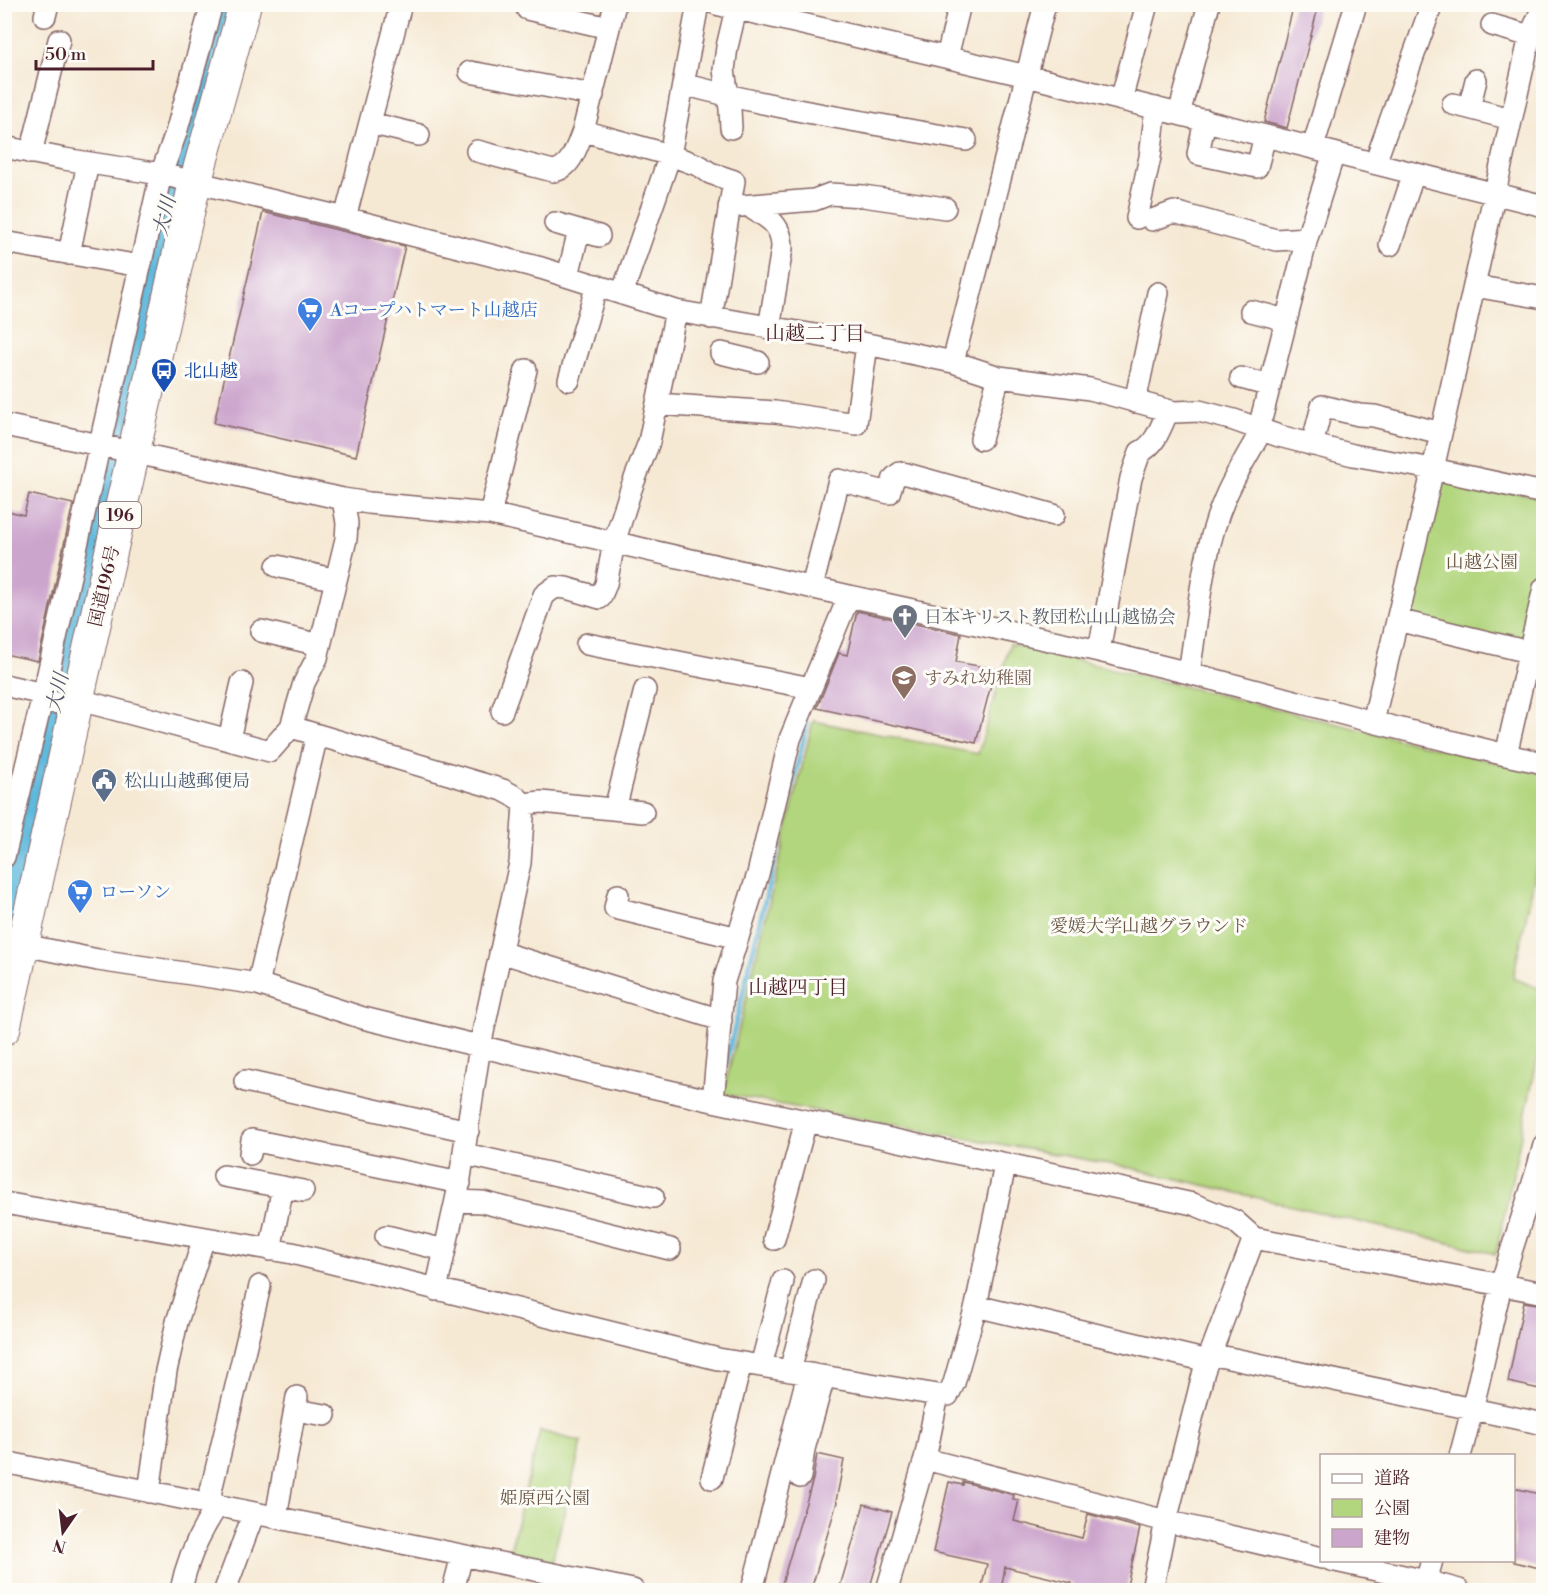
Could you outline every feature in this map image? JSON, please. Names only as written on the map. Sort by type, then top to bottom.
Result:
[{"type":"highway","name":"国道196号","points":[[4,1029],[24,945],[16,863],[176,178],[245,4]]},
{"type":"street","points":[[146,310],[140,266],[176,178],[176,133],[212,4]]},
{"type":"street","points":[[345,218],[401,4]]},
{"type":"street","points":[[477,151],[553,171],[566,165],[576,150],[583,131],[615,4]]},
{"type":"street","points":[[622,294],[670,155],[698,4]]},
{"type":"street","points":[[946,57],[960,4]]},
{"type":"street","points":[[953,362],[1046,4]]},
{"type":"street","points":[[1121,100],[1147,4]]},
{"type":"street","points":[[1179,114],[1209,4]]},
{"type":"street","points":[[1313,147],[1356,4]]},
{"type":"street","points":[[1375,163],[1431,4]]},
{"type":"street","points":[[1372,722],[1433,469],[1530,36],[1544,4]]},
{"type":"street","points":[[731,128],[729,96],[724,70],[727,47],[727,6],[1026,76],[1544,206]]},
{"type":"street","points":[[528,9],[609,28]]},
{"type":"street","points":[[1492,26],[1530,36]]},
{"type":"street","points":[[31,153],[59,40]]},
{"type":"street","points":[[470,72],[593,95]]},
{"type":"street","points":[[1476,80],[1461,106],[1511,119]]},
{"type":"street","points":[[683,84],[729,96],[966,140]]},
{"type":"street","points":[[1156,108],[1144,219],[1185,208],[1276,240],[1307,238]]},
{"type":"street","points":[[1204,120],[1198,154],[1257,167],[1265,136]]},
{"type":"street","points":[[370,123],[419,135]]},
{"type":"street","points":[[583,131],[670,155],[734,181],[740,206],[711,318]]},
{"type":"street","points":[[4,147],[176,178],[345,218],[568,276],[676,312],[867,344],[953,362],[999,377],[1090,389],[1168,411],[1199,411],[1234,420],[1262,423],[1312,445],[1544,493]]},
{"type":"street","points":[[1189,673],[1205,566],[1213,532],[1225,498],[1262,423],[1307,238],[1334,153]]},
{"type":"street","points":[[69,254],[88,163]]},
{"type":"street","points":[[1390,245],[1413,172]]},
{"type":"street","points":[[740,206],[814,200],[830,194],[863,196],[945,208]]},
{"type":"street","points":[[721,353],[750,360],[782,248],[782,236],[776,226],[766,217],[740,206]]},
{"type":"street","points":[[555,223],[589,233],[568,276]]},
{"type":"street","points":[[4,242],[140,266]]},
{"type":"street","points":[[569,380],[597,285]]},
{"type":"street","points":[[1474,286],[1544,298]]},
{"type":"street","points":[[1135,402],[1158,292]]},
{"type":"street","points":[[1251,311],[1286,320]]},
{"type":"street","points":[[502,711],[544,595],[555,588],[566,588],[600,598],[606,584],[614,543],[649,442],[676,312]]},
{"type":"street","points":[[657,404],[775,412],[856,424],[867,344]]},
{"type":"street","points":[[490,514],[526,370]]},
{"type":"street","points":[[981,439],[999,377]]},
{"type":"street","points":[[1241,378],[1270,386]]},
{"type":"street","points":[[1312,445],[1322,406],[1441,433]]},
{"type":"street","points":[[1099,651],[1131,478],[1140,452],[1154,441],[1168,411]]},
{"type":"street","points":[[4,425],[115,447],[343,499],[490,514],[1099,651],[1372,722],[1544,763]]},
{"type":"street","points":[[812,587],[838,480],[889,493],[894,478],[900,473],[907,474],[1054,515]]},
{"type":"street","points":[[4,685],[55,701],[92,703],[270,751],[291,727],[304,682],[317,658],[346,539],[347,523],[343,499]]},
{"type":"street","points":[[277,566],[336,580]]},
{"type":"street","points":[[1506,755],[1544,588]]},
{"type":"street","points":[[713,1101],[724,981],[758,874],[790,739],[849,596]]},
{"type":"street","points":[[1397,620],[1529,652]]},
{"type":"street","points":[[261,631],[320,645]]},
{"type":"street","points":[[588,644],[812,688]]},
{"type":"street","points":[[229,740],[242,683]]},
{"type":"street","points":[[615,810],[646,690]]},
{"type":"street","points":[[291,727],[503,790],[524,804],[541,802],[643,812]]},
{"type":"street","points":[[258,984],[317,735]]},
{"type":"street","points":[[436,1290],[465,1154],[480,1046],[520,863],[524,804]]},
{"type":"street","points":[[618,895],[615,908],[738,938]]},
{"type":"street","points":[[24,945],[98,960],[258,984],[363,1018],[713,1101],[1193,1204],[1235,1221],[1254,1238],[1544,1293]]},
{"type":"street","points":[[500,952],[721,1020]]},
{"type":"street","points":[[245,1081],[468,1131]]},
{"type":"street","points":[[774,1239],[806,1121]]},
{"type":"street","points":[[250,1154],[252,1140],[458,1192],[483,1202],[670,1250]]},
{"type":"street","points":[[1460,1454],[1473,1410],[1502,1284],[1541,1169],[1544,1144]]},
{"type":"street","points":[[465,1154],[653,1197]]},
{"type":"street","points":[[4,1203],[292,1254],[718,1359],[948,1395],[954,1383],[976,1306],[1005,1165]]},
{"type":"street","points":[[224,1176],[293,1189],[270,1250]]},
{"type":"street","points":[[386,1236],[446,1250]]},
{"type":"street","points":[[149,1492],[166,1371],[177,1322],[204,1238]]},
{"type":"street","points":[[1152,1590],[1166,1521],[1204,1371],[1254,1238]]},
{"type":"street","points":[[712,1478],[751,1365],[791,1281],[807,1374],[801,1477]]},
{"type":"street","points":[[181,1590],[197,1541],[213,1504],[260,1286]]},
{"type":"street","points":[[976,1306],[1209,1357],[1544,1424]]},
{"type":"street","points":[[752,1590],[807,1374]]},
{"type":"street","points":[[887,1590],[925,1459],[938,1395]]},
{"type":"street","points":[[276,1517],[296,1403],[325,1415]]},
{"type":"street","points":[[925,1459],[1166,1521],[1320,1558]]},
{"type":"street","points":[[4,1462],[633,1590]]},
{"type":"street","points":[[225,1590],[241,1567],[254,1513]]},
{"type":"street","points":[[453,1590],[462,1556]]},
{"type":"street","points":[[1338,1562],[1425,1586],[1460,1590]]},
{"type":"street","points":[[1425,1586],[1431,1562]]},
{"type":"green space","name":"山越公園","points":[[1440,475],[1543,498],[1543,563],[1525,646],[1407,617]]},
{"type":"green space","name":"愛媛大学山越グラウンド","points":[[1010,644],[1543,774],[1543,837],[1513,978],[1543,990],[1543,1032],[1496,1254],[1127,1167],[723,1094],[813,721],[978,754]]},
{"type":"green space","name":"姫原西公園","points":[[540,1431],[582,1442],[551,1565],[509,1555]]},
{"type":"building","points":[[1294,4],[1319,4],[1287,128],[1264,122]]},
{"type":"building","name":"Aコープハトマート山越店","points":[[263,212],[405,246],[356,456],[214,423]]},
{"type":"building","points":[[29,494],[73,504],[38,661],[4,654],[4,510],[24,515]]},
{"type":"building","name":"すみれ幼稚園","points":[[857,611],[961,634],[956,662],[995,669],[976,743],[817,708],[839,653],[847,655]]},
{"type":"building","points":[[1524,1302],[1544,1305],[1544,1390],[1508,1382]]},
{"type":"building","points":[[817,1454],[844,1460],[837,1502],[811,1590],[780,1590],[813,1479]]},
{"type":"building","points":[[949,1482],[963,1485],[963,1482],[1014,1495],[1013,1499],[1019,1500],[1014,1521],[1082,1538],[1088,1514],[1140,1528],[1126,1590],[1070,1590],[1072,1583],[1005,1567],[1001,1590],[981,1590],[987,1564],[933,1552]]},
{"type":"building","points":[[1515,1488],[1544,1495],[1544,1569],[1514,1562]]},
{"type":"building","points":[[864,1504],[892,1512],[869,1590],[839,1590]]},
{"type":"waterway","name":"大川","points":[[116,431],[166,206],[225,4]]},
{"type":"waterway","name":"大川","points":[[4,923],[110,463]]},
{"type":"waterway","points":[[726,1063],[807,724]]},
{"type":"place","name":"Aコープハトマート山越店","points":[[310,333]]},
{"type":"place","name":"北山越","points":[[164,394]]},
{"type":"place","name":"日本キリスト教団松山山越協会","points":[[905,640]]},
{"type":"place","name":"すみれ幼稚園","points":[[904,701]]},
{"type":"place","name":"松山山越郵便局","points":[[104,804]]},
{"type":"place","name":"ローソン","points":[[80,915]]},
{"type":"district","name":"山越二丁目","points":[[815,333]]},
{"type":"district","name":"山越四丁目","points":[[798,987]]}]
